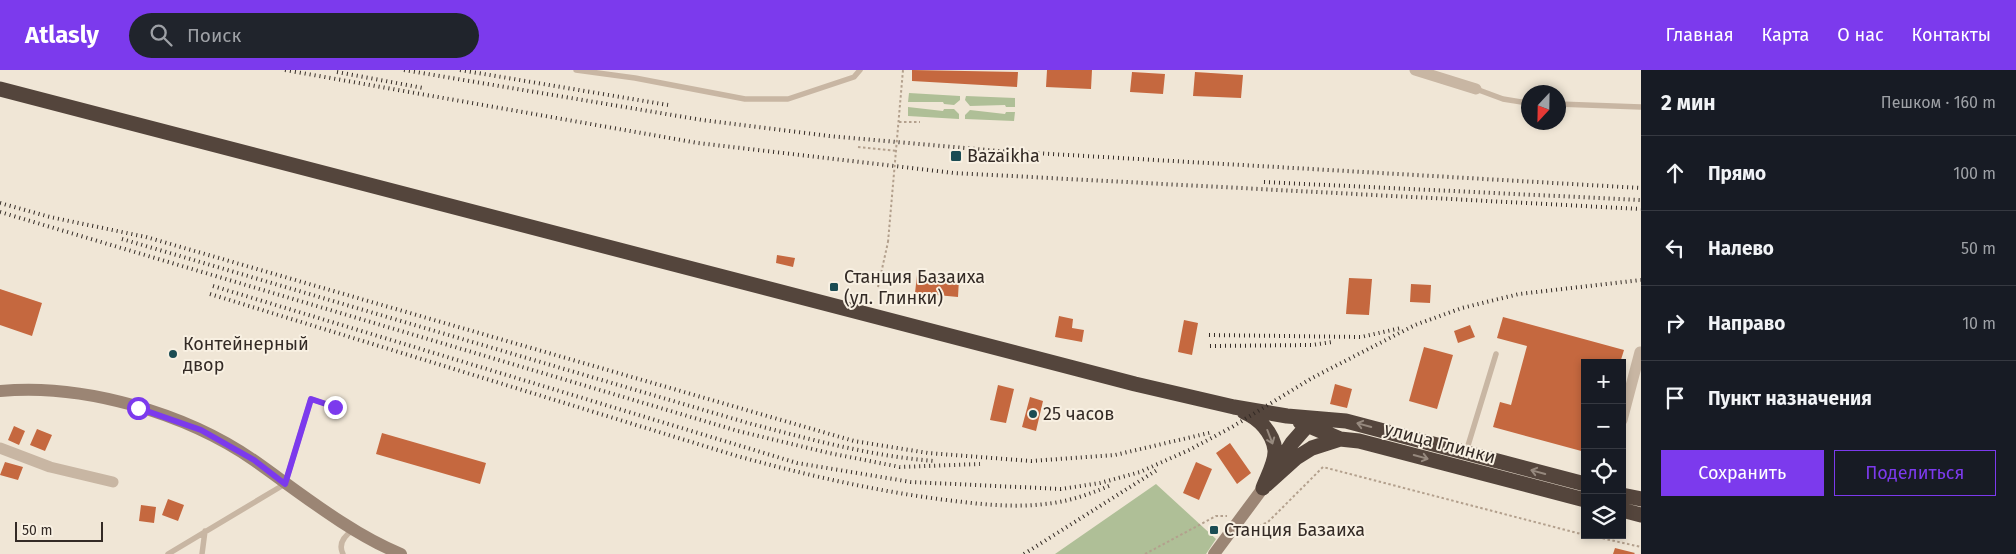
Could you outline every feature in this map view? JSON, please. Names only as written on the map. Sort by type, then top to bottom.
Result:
[{"type":"highway","points":[[0,89],[664,263],[1234,408],[1287,416],[1310,422],[1292,443],[1263,488]]},
{"type":"highway","points":[[1234,408],[1255,416],[1267,429],[1275,450],[1263,488]]},
{"type":"highway","name":"улица Глинки","points":[[1310,422],[1346,421],[1581,483]]},
{"type":"highway","name":"улица Глинки","points":[[1310,422],[1340,439],[1359,441],[1581,499]]},
{"type":"highway","points":[[1263,488],[1296,458],[1312,448],[1340,439]]},
{"type":"highway","points":[[1626,496],[1641,499]]},
{"type":"highway","points":[[1626,511],[1641,515]]},
{"type":"street","points":[[1415,70],[1476,89]]},
{"type":"street","points":[[1626,405],[1640,352]]},
{"type":"street","points":[[0,391],[26,389],[85,393],[138,408],[201,430],[254,460],[285,484],[354,529],[401,554]]},
{"type":"street","points":[[0,448],[50,467],[112,482]]},
{"type":"street","points":[[1214,554],[1263,488]]},
{"type":"lane","points":[[576,70],[635,78],[745,99],[788,99],[854,77],[860,70]]},
{"type":"lane","points":[[1476,89],[1503,99],[1521,101]]},
{"type":"lane","points":[[1566,104],[1641,107]]},
{"type":"lane","points":[[1466,452],[1496,354]]},
{"type":"lane","points":[[168,554],[285,484],[311,399],[335,407]]},
{"type":"lane","points":[[344,554],[340,546],[354,529]]},
{"type":"lane","points":[[202,554],[206,531]]},
{"type":"path","points":[[878,287],[888,242],[903,70]]},
{"type":"path","points":[[899,122],[920,122]]},
{"type":"path","points":[[858,147],[896,151]]},
{"type":"path","points":[[1244,528],[1248,531],[1268,522],[1323,467],[1581,534]]},
{"type":"path","points":[[1145,554],[1216,516],[1227,516]]},
{"type":"path","points":[[1604,539],[1641,547]]},
{"type":"green space","points":[[909,93],[960,96],[960,100],[954,105],[944,104],[943,102],[908,102]]},
{"type":"green space","points":[[966,96],[1015,98],[1015,107],[1006,107],[1005,105],[970,106],[965,100]]},
{"type":"green space","points":[[908,107],[943,111],[944,109],[954,109],[959,114],[959,119],[908,116]]},
{"type":"green space","points":[[970,110],[1005,114],[1006,112],[1015,112],[1014,121],[965,119],[965,115]]},
{"type":"green space","points":[[1156,484],[1216,539],[1206,554],[1055,554]]},
{"type":"building","points":[[912,70],[1018,72],[1017,87],[912,81]]},
{"type":"building","points":[[1047,70],[1092,70],[1091,89],[1046,87]]},
{"type":"building","points":[[1132,72],[1165,74],[1163,94],[1130,92]]},
{"type":"building","points":[[1195,72],[1243,75],[1241,98],[1193,96]]},
{"type":"building","points":[[777,255],[795,258],[793,267],[776,263]]},
{"type":"building","points":[[917,275],[959,279],[958,297],[915,293]]},
{"type":"building","points":[[1349,278],[1372,279],[1369,315],[1346,314]]},
{"type":"building","points":[[1411,284],[1431,285],[1430,303],[1410,302]]},
{"type":"building","points":[[0,289],[42,303],[32,336],[0,325]]},
{"type":"building","points":[[1059,316],[1073,319],[1072,328],[1084,330],[1082,342],[1055,337]]},
{"type":"building","points":[[1503,317],[1624,350],[1621,359],[1581,359],[1581,451],[1493,427],[1500,402],[1511,405],[1527,346],[1497,338]]},
{"type":"building","points":[[1184,320],[1198,323],[1192,355],[1178,352]]},
{"type":"building","points":[[1470,325],[1475,337],[1458,343],[1454,331]]},
{"type":"building","points":[[1424,347],[1453,355],[1437,409],[1409,401]]},
{"type":"building","points":[[1335,384],[1352,389],[1347,408],[1330,404]]},
{"type":"building","points":[[998,385],[1014,389],[1006,423],[990,420]]},
{"type":"building","name":"25 часов","points":[[1030,397],[1043,401],[1036,431],[1022,427]]},
{"type":"building","points":[[14,426],[25,431],[19,445],[8,440]]},
{"type":"building","points":[[37,429],[52,435],[45,451],[30,445]]},
{"type":"building","points":[[382,433],[486,463],[480,484],[376,454]]},
{"type":"building","points":[[1230,443],[1251,473],[1237,484],[1216,453]]},
{"type":"building","points":[[5,462],[23,467],[18,480],[0,475]]},
{"type":"building","points":[[1196,462],[1212,469],[1199,500],[1183,493]]},
{"type":"building","points":[[168,499],[184,505],[178,521],[162,515]]},
{"type":"building","points":[[141,505],[156,507],[154,523],[139,521]]},
{"type":"building","points":[[1615,548],[1635,553],[1613,554]]},
{"type":"railway","points":[[285,70],[698,143],[954,173],[1641,209]]},
{"type":"railway","points":[[404,70],[702,120],[829,136],[999,151],[1641,188]]},
{"type":"railway","points":[[460,70],[668,105]]},
{"type":"railway","points":[[337,72],[423,88]]},
{"type":"railway","points":[[1264,182],[1641,200]]},
{"type":"railway","points":[[0,203],[50,217],[146,237],[854,441],[928,453],[1031,461],[1115,455],[1213,432]]},
{"type":"railway","points":[[0,212],[738,431],[829,453],[900,467],[980,464]]},
{"type":"railway","points":[[122,239],[748,423],[863,451],[934,461]]},
{"type":"railway","points":[[213,286],[797,463],[911,482],[1061,489],[1100,483],[1140,472],[1189,450],[1232,427],[1312,378],[1415,325],[1462,308],[1519,294],[1641,280]]},
{"type":"railway","points":[[210,294],[737,456],[841,482],[919,496],[1008,506],[1053,503],[1111,485]]},
{"type":"railway","points":[[1209,335],[1361,337],[1401,328]]},
{"type":"railway","points":[[1210,346],[1312,345],[1332,342]]},
{"type":"railway","points":[[1024,554],[1157,470]]},
{"type":"place","name":"Bazaikha","points":[[956,156]]},
{"type":"place","name":"Станция Базаиха (ул. Глинки)","points":[[834,287]]},
{"type":"place","name":"Контейнерный двор","points":[[173,354]]},
{"type":"place","name":"25 часов","points":[[1033,414]]},
{"type":"place","name":"Станция Базаиха","points":[[1214,530]]},
{"type":"route","points":[[138,408],[201,430],[254,460],[285,484],[311,399],[335,407]]}]
